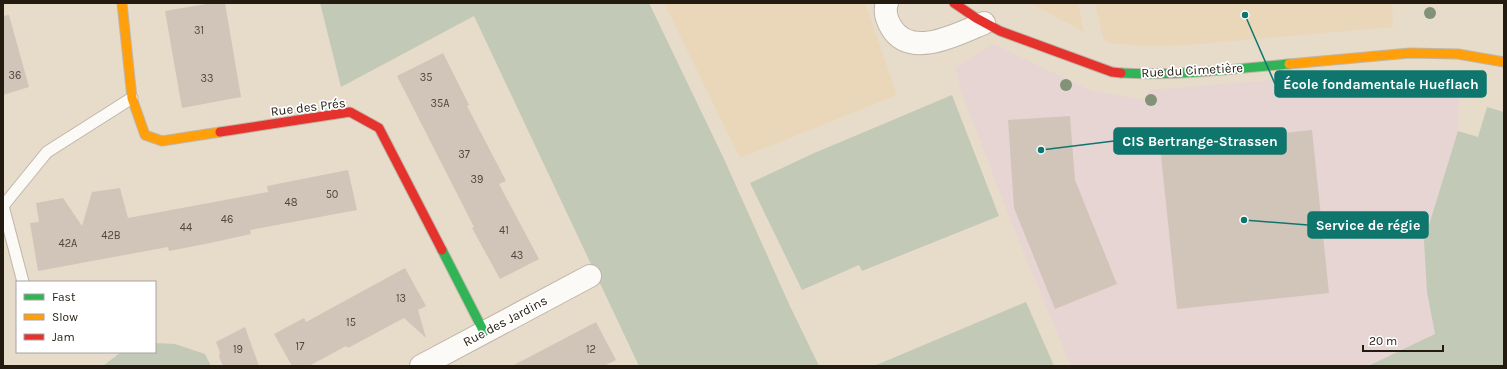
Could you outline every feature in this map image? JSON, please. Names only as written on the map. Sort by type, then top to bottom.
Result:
[{"type":"street","name":"Rue des Prés","points":[[122,3],[132,98],[145,135],[162,141],[350,112],[379,128],[484,332]]},
{"type":"street","points":[[887,3],[887,20],[895,34],[909,42],[926,43],[952,37],[984,23]]},
{"type":"street","name":"Rue du Cimetière","points":[[954,3],[984,23],[1061,54],[1112,72],[1150,74],[1193,73],[1410,53],[1458,54],[1504,62]]},
{"type":"street","name":"Rue des Jardins","points":[[421,366],[590,276]]},
{"type":"lane","points":[[23,281],[3,206],[47,152],[132,98]]},
{"type":"shaded area","points":[[664,3],[865,3],[897,95],[740,158]]},
{"type":"shaded area","points":[[1030,3],[1078,3],[1084,32]]},
{"type":"shaded area","points":[[1095,3],[1392,3],[1393,27],[1186,45],[1142,46],[1110,43],[1103,39]]},
{"type":"shaded area","points":[[993,44],[1092,91],[1145,100],[1149,90],[1348,74],[1392,95],[1433,94],[1460,70],[1458,131],[1424,241],[1427,292],[1436,334],[1368,366],[1071,366],[1014,229],[961,91],[955,68]]},
{"type":"green space","points":[[320,3],[649,3],[724,159],[789,304],[819,366],[639,366],[474,16],[341,87]]},
{"type":"green space","points":[[952,95],[999,216],[862,271],[859,265],[802,290],[750,183],[812,154]]},
{"type":"green space","points":[[1487,107],[1504,112],[1504,366],[1368,366],[1435,334],[1427,292],[1424,241],[1458,131],[1478,137]]},
{"type":"green space","points":[[1026,302],[1054,366],[874,366]]},
{"type":"green space","points":[[156,343],[175,344],[205,354],[211,366],[103,366],[120,353],[156,353]]},
{"type":"building","points":[[212,3],[225,3],[241,97],[182,108],[165,11]]},
{"type":"building","points":[[9,15],[29,87],[3,95],[3,16]]},
{"type":"building","points":[[443,53],[469,105],[467,106],[506,181],[499,184],[539,259],[500,279],[472,228],[474,227],[397,76]]},
{"type":"building","points":[[1070,116],[1075,180],[1117,284],[1055,309],[1014,208],[1008,120]]},
{"type":"building","points":[[1312,130],[1329,293],[1177,309],[1160,146]]},
{"type":"building","points":[[348,170],[357,210],[250,230],[251,234],[169,251],[168,247],[38,271],[30,223],[39,222],[36,203],[63,198],[82,226],[92,192],[120,188],[128,218],[268,192],[267,186]]},
{"type":"building","points":[[405,268],[426,306],[418,310],[426,338],[404,318],[348,348],[346,346],[309,366],[292,366],[274,334],[304,318],[306,322]]},
{"type":"building","points":[[596,322],[616,360],[604,366],[512,366]]},
{"type":"building","points":[[245,327],[259,366],[223,366],[219,357],[220,352],[216,342]]},
{"type":"traffic: fast","points":[[1121,73],[1184,73],[1289,64]]},
{"type":"traffic: fast","points":[[442,250],[484,332]]},
{"type":"traffic: slow","points":[[122,3],[132,98],[145,135],[162,141],[220,132]]},
{"type":"traffic: slow","points":[[1289,64],[1410,53],[1458,54],[1504,62]]},
{"type":"traffic: jam","points":[[954,3],[976,18],[1000,31],[1112,72],[1121,73]]},
{"type":"traffic: jam","points":[[220,132],[350,112],[379,128],[442,250]]},
{"type":"place","name":"École fondamentale Hueflach","points":[[1245,15]]},
{"type":"place","name":"CIS Bertrange-Strassen","points":[[1041,150]]},
{"type":"place","name":"Service de régie","points":[[1244,220]]}]
